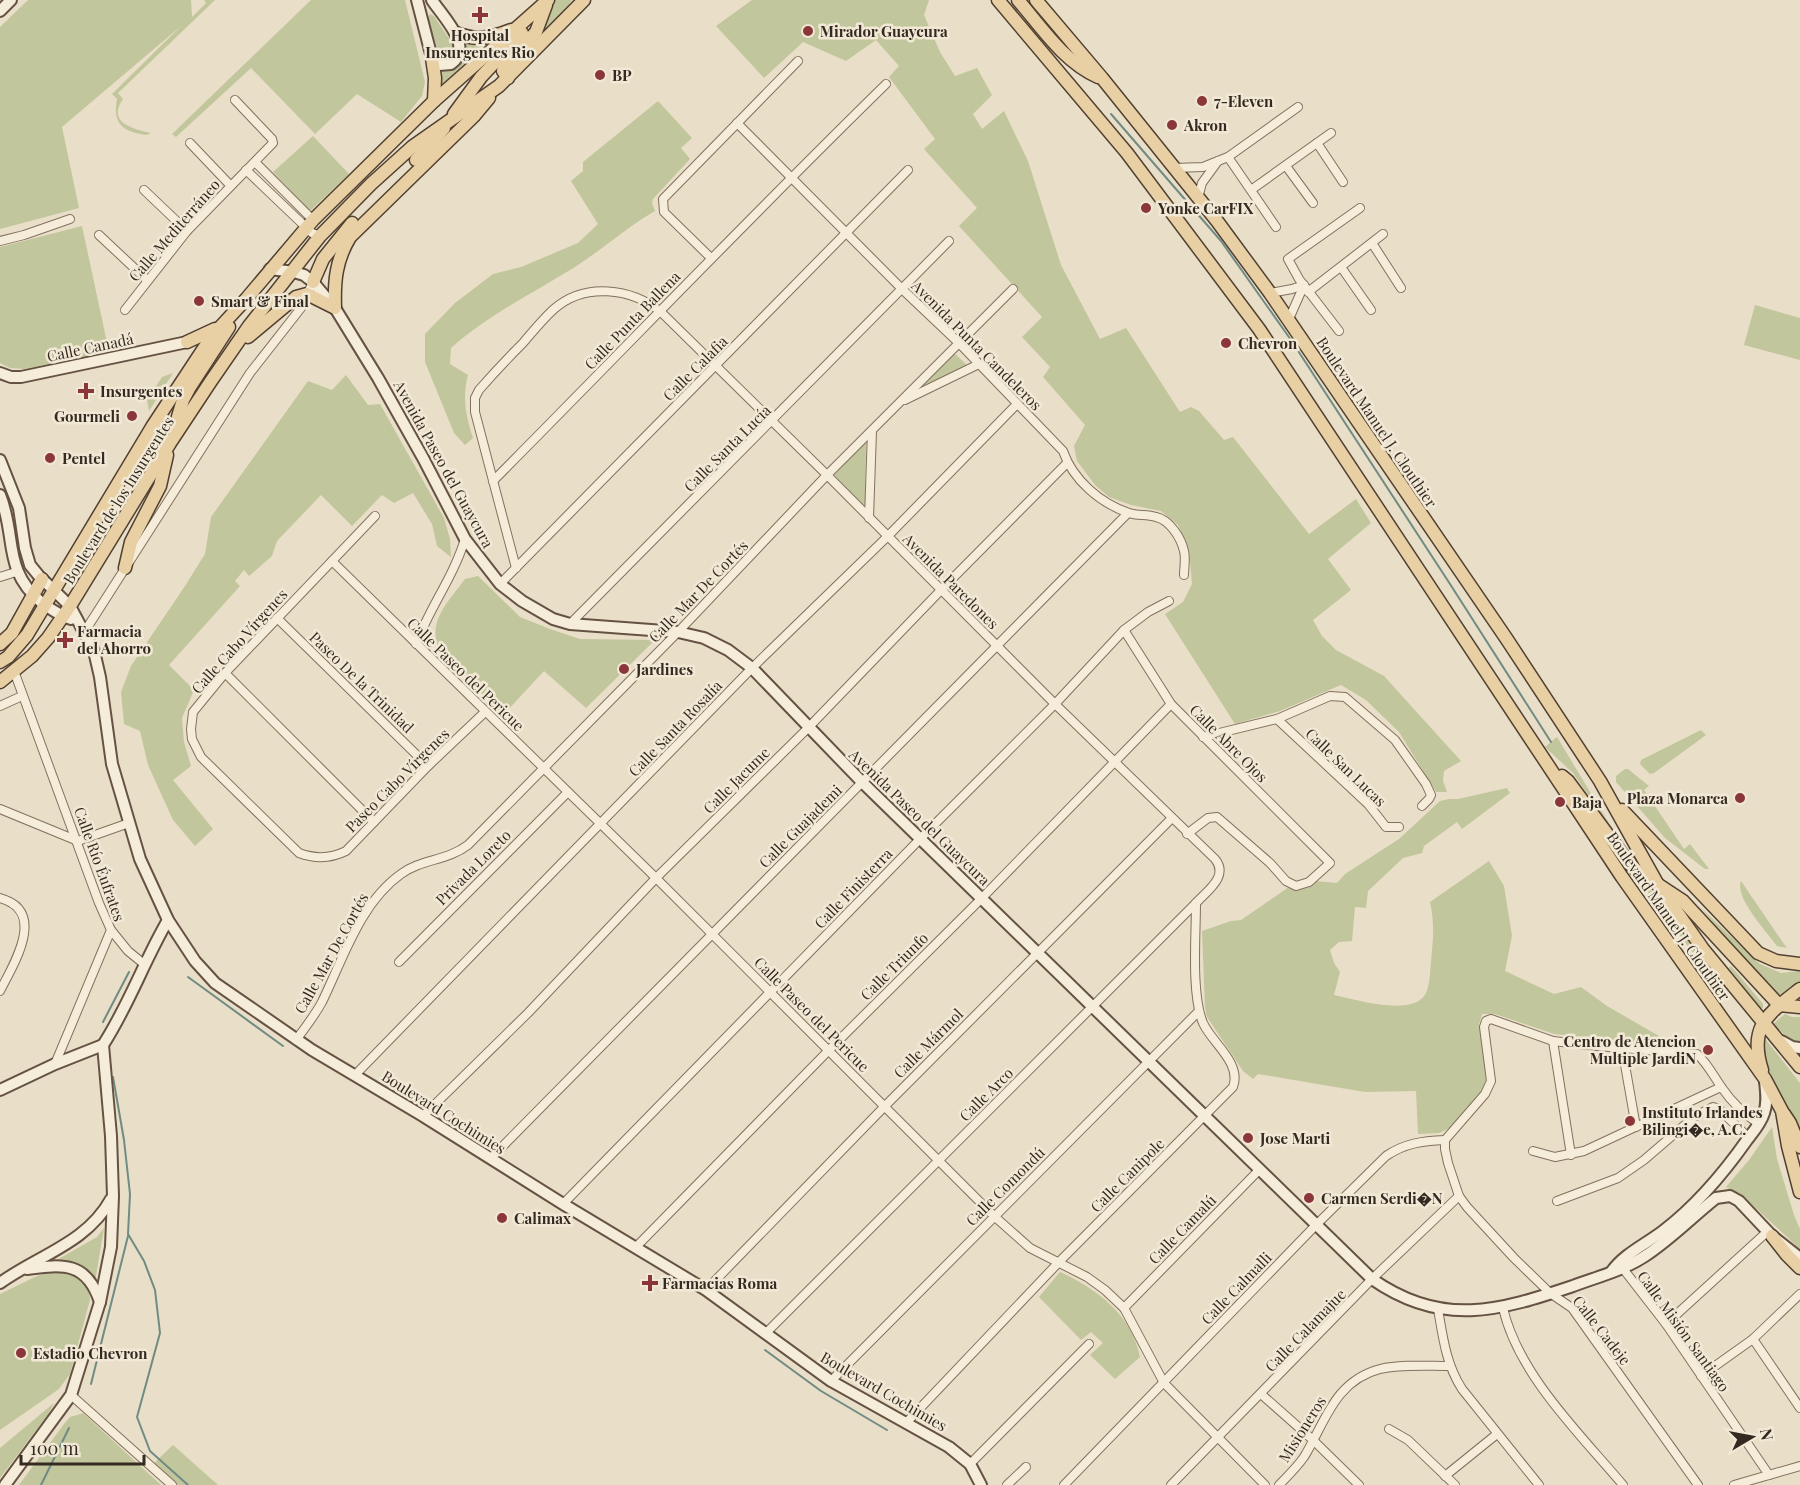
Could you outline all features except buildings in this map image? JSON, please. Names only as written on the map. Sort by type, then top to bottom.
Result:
[{"type":"main road","points":[[233,349],[291,300],[307,294],[335,308],[335,274],[350,237],[474,116],[503,82],[504,66],[536,32],[548,0]]},
{"type":"main road","name":"Boulevard de los Insurgentes","points":[[0,662],[27,635],[191,365],[224,324],[309,224],[434,101],[548,0]]},
{"type":"main road","name":"Boulevard de los Insurgentes","points":[[0,682],[48,638],[170,443],[233,349],[320,236],[394,162],[426,136],[503,82],[584,0]]},
{"type":"main road","name":"Boulevard Manuel J. Clouthier","points":[[998,0],[1133,161],[1259,329],[1634,894],[1765,1079],[1782,1111],[1800,1192]]},
{"type":"main road","points":[[1018,0],[1071,60],[1084,70],[1102,78]]},
{"type":"main road","name":"Boulevard Manuel J. Clouthier","points":[[1036,0],[1198,198],[1289,319],[1611,798],[1658,885],[1703,950],[1800,1067]]},
{"type":"main road","points":[[313,282],[334,243],[425,151],[468,93],[519,36],[538,10]]},
{"type":"main road","points":[[456,33],[468,38],[485,38],[520,26]]},
{"type":"main road","points":[[432,58],[435,78],[434,101]]},
{"type":"main road","points":[[124,568],[131,542],[160,486],[183,400],[247,298]]},
{"type":"main road","points":[[187,342],[224,324]]},
{"type":"main road","points":[[0,644],[12,633],[42,579]]},
{"type":"main road","name":"Boulevard Manuel J. Clouthier","points":[[1551,769],[1568,781],[1628,862],[1683,901],[1779,1005]]},
{"type":"main road","points":[[1611,798],[1758,953],[1776,961],[1800,964]]},
{"type":"main road","points":[[1763,1020],[1800,989]]},
{"type":"main road","points":[[1779,1005],[1800,1006]]},
{"type":"main road","name":"Boulevard Manuel J. Clouthier","points":[[1763,1020],[1759,1029],[1757,1049],[1765,1079]]},
{"type":"main road","points":[[1782,1111],[1800,1147]]},
{"type":"main road","points":[[1770,1233],[1786,1255],[1800,1268]]},
{"type":"street","points":[[0,11],[12,0]]},
{"type":"street","points":[[417,0],[432,58],[445,66],[454,62],[459,53],[456,33],[432,0]]},
{"type":"street","points":[[711,258],[664,212],[663,199],[798,61]]},
{"type":"street","name":"Calle Punta Ballena","points":[[493,481],[790,178],[886,84]]},
{"type":"street","name":"Calle Mediterráneo","points":[[125,310],[187,231],[274,142],[236,100]]},
{"type":"street","points":[[1174,168],[1203,167],[1228,157],[1298,106]]},
{"type":"street","name":"Avenida Punta Candeleros","points":[[737,123],[959,343],[1063,451],[1067,463],[1091,492],[1128,513],[1159,517],[1174,528],[1184,552],[1184,575]]},
{"type":"street","points":[[1251,190],[1331,133]]},
{"type":"street","points":[[190,143],[230,185]]},
{"type":"street","points":[[1317,143],[1344,182]]},
{"type":"street","points":[[1228,157],[1276,227]]},
{"type":"street","points":[[1198,198],[1202,183],[1218,160]]},
{"type":"street","points":[[255,162],[278,186],[309,224],[315,235],[320,236]]},
{"type":"street","points":[[1286,166],[1313,204]]},
{"type":"street","points":[[246,170],[270,193],[309,224]]},
{"type":"street","name":"Calle Calafia","points":[[500,584],[908,170]]},
{"type":"street","points":[[270,193],[278,186]]},
{"type":"street","points":[[144,190],[187,231]]},
{"type":"street","points":[[1339,331],[1306,289],[1288,263],[1288,259],[1360,208]]},
{"type":"street","points":[[0,241],[24,236],[70,219]]},
{"type":"street","points":[[1270,293],[1306,289],[1341,267],[1383,234]]},
{"type":"street","points":[[99,235],[147,280]]},
{"type":"street","name":"Calle Santa Lucía","points":[[570,624],[949,242]]},
{"type":"street","points":[[1372,243],[1401,288]]},
{"type":"street","points":[[1341,267],[1371,310]]},
{"type":"street","name":"Avenida Paseo del Guaycura","points":[[270,269],[304,275],[335,308],[378,378],[465,539],[500,584],[537,611],[570,624],[678,632],[717,644],[752,668],[862,782],[1372,1279],[1398,1295],[1438,1309],[1503,1308],[1618,1267],[1669,1239],[1716,1198],[1724,1196],[1731,1196],[1739,1201],[1770,1233],[1798,1257]]},
{"type":"street","points":[[85,631],[250,373],[301,308],[313,282]]},
{"type":"street","points":[[1289,319],[1306,289]]},
{"type":"street","name":"Avenida Paredones","points":[[493,481],[475,412],[476,398],[483,385],[555,308],[578,294],[598,290],[634,295],[650,303],[827,475],[1187,834],[1215,859],[1221,871]]},
{"type":"street","name":"Calle Mar De Cortés","points":[[296,1040],[320,1005],[364,915],[382,891],[401,873],[460,851],[678,632],[827,475],[1013,290]]},
{"type":"street","name":"Calle Canadá","points":[[0,373],[11,377],[21,377],[187,342]]},
{"type":"street","points":[[899,403],[979,364]]},
{"type":"street","name":"Calle Santa Rosalía","points":[[355,1075],[752,668],[887,537],[1017,404]]},
{"type":"street","points":[[869,518],[872,431]]},
{"type":"street","name":"Boulevard Cochimies","points":[[0,460],[19,508],[30,565],[70,606],[94,651],[100,677],[112,764],[140,859],[168,920],[195,961],[215,983],[296,1040],[706,1290],[831,1381],[949,1447],[970,1464],[981,1485]]},
{"type":"street","name":"Calle Jacume","points":[[423,1116],[528,1013],[656,878],[808,728],[1067,463]]},
{"type":"street","points":[[493,481],[516,568]]},
{"type":"street","points":[[0,495],[6,512],[16,572],[33,595],[45,605],[77,621]]},
{"type":"street","name":"Calle Guajademi","points":[[491,1158],[1128,513]]},
{"type":"street","name":"Calle Cabo Vírgenes","points":[[322,858],[299,853],[201,757],[196,749],[191,729],[193,712],[225,673],[375,516]]},
{"type":"street","points":[[416,644],[458,564],[465,539]]},
{"type":"street","name":"Calle Paseo del Pericue","points":[[332,561],[713,933],[994,1216],[1030,1248],[1088,1277],[1124,1308],[1164,1383],[1265,1485]]},
{"type":"street","points":[[0,577],[16,572]]},
{"type":"street","name":"Calle Finisterra","points":[[563,1204],[1055,704],[1124,630],[1148,612],[1169,601]]},
{"type":"street","name":"Paseo De la Trinidad","points":[[277,618],[428,766]]},
{"type":"street","name":"Calle Abre Ojos","points":[[1124,630],[1171,704],[1330,863],[1309,882],[1292,885],[1217,817],[1208,818],[1187,834]]},
{"type":"street","name":"Calle Río Éufrates","points":[[14,671],[111,930],[55,1064]]},
{"type":"street","points":[[225,673],[374,822]]},
{"type":"street","points":[[0,706],[22,696]]},
{"type":"street","points":[[1203,737],[1277,719],[1330,696],[1345,697],[1395,740],[1426,784],[1431,795],[1422,806]]},
{"type":"street","name":"Calle Triunfo","points":[[636,1246],[1171,704]]},
{"type":"street","name":"Paseo Cabo Vírgenes","points":[[322,858],[346,851],[428,766],[485,712]]},
{"type":"street","name":"Calle San Lucas","points":[[1277,719],[1368,804],[1386,827],[1399,827]]},
{"type":"street","name":"Privada Loreto","points":[[399,962],[568,792]]},
{"type":"street","points":[[0,809],[78,841],[129,823]]},
{"type":"street","name":"Calle Mármol","points":[[706,1290],[885,1106],[1173,818]]},
{"type":"street","name":"Calle Arco","points":[[766,1333],[1196,903],[1218,880],[1221,871]]},
{"type":"street","points":[[0,991],[23,945],[26,933],[19,910],[12,903],[1,898]]},
{"type":"street","name":"Calle Canipole","points":[[906,1423],[1059,1262],[1229,1092],[1235,1081],[1231,1064],[1204,1025],[1199,1011],[1196,903]]},
{"type":"street","points":[[0,1090],[102,1045],[123,1012],[144,964],[168,920]]},
{"type":"street","points":[[111,930],[128,951],[144,964]]},
{"type":"street","name":"Calle Comondú","points":[[831,1381],[1199,1011]]},
{"type":"street","points":[[1446,1140],[1485,1094],[1491,1081],[1484,1032],[1486,1021],[1499,1020],[1553,1041],[1697,1054],[1742,1112],[1759,1124]]},
{"type":"street","points":[[1779,1040],[1792,1047],[1800,1048]]},
{"type":"street","points":[[1553,1041],[1571,1155]]},
{"type":"street","points":[[4,1485],[71,1395],[100,1302],[111,1246],[112,1196],[111,1136],[102,1045]]},
{"type":"street","points":[[1622,1048],[1636,1127]]},
{"type":"street","name":"Avenida Paseo del Guaycura","points":[[1618,1267],[1665,1230],[1703,1195],[1734,1160],[1759,1124],[1766,1106],[1765,1079]]},
{"type":"street","points":[[1533,1151],[1555,1157],[1571,1155],[1721,1087]]},
{"type":"street","points":[[1557,1201],[1618,1178],[1644,1160],[1694,1117],[1713,1107],[1719,1108],[1749,1138]]},
{"type":"street","name":"Calle Cadeje","points":[[1446,1140],[1448,1163],[1459,1196],[1514,1258],[1550,1293],[1572,1308],[1698,1485]]},
{"type":"street","name":"Calle Calmalli","points":[[1064,1485],[1386,1156],[1397,1149],[1421,1141],[1446,1140]]},
{"type":"street","name":"Calle Camalú","points":[[1124,1308],[1260,1169]]},
{"type":"street","points":[[0,1283],[18,1270],[69,1243],[91,1227],[104,1212],[112,1196]]},
{"type":"street","name":"Calle Calamajue","points":[[1171,1485],[1372,1279],[1459,1196]]},
{"type":"street","points":[[1666,1324],[1770,1233]]},
{"type":"street","points":[[18,1270],[52,1265],[69,1266],[90,1280],[100,1302]]},
{"type":"street","name":"Calle Misión Santiago","points":[[1618,1267],[1666,1324],[1769,1475]]},
{"type":"street","points":[[1701,1376],[1753,1339],[1800,1294]]},
{"type":"street","points":[[1503,1308],[1515,1346],[1543,1388],[1623,1485]]},
{"type":"street","points":[[1438,1309],[1449,1366],[1462,1389],[1539,1485]]},
{"type":"street","points":[[1753,1339],[1800,1408]]},
{"type":"street","points":[[970,1464],[1089,1344]]},
{"type":"street","name":"Misioneros","points":[[1280,1485],[1303,1458],[1324,1416],[1336,1399],[1358,1379],[1371,1371],[1396,1367],[1449,1366]]},
{"type":"street","points":[[1262,1394],[1359,1485]]},
{"type":"street","points":[[71,1395],[172,1485]]},
{"type":"street","points":[[1389,1429],[1408,1440],[1455,1485]]},
{"type":"street","points":[[1445,1476],[1497,1434]]},
{"type":"street","points":[[1734,1485],[1800,1466]]},
{"type":"street","points":[[1007,1485],[1026,1467]]},
{"type":"green space","points":[[28,0],[191,0],[192,17],[206,3],[204,0],[215,0],[118,93],[123,99],[118,114],[124,124],[151,133],[139,134],[122,126],[116,115],[117,99],[112,94],[181,26],[62,127],[79,208],[0,229],[0,27]]},
{"type":"green space","points":[[311,0],[405,0],[425,82],[422,96],[401,122],[357,94],[315,134],[251,68],[176,137],[172,134]]},
{"type":"green space","points":[[555,0],[572,0],[542,33]]},
{"type":"green space","points":[[752,0],[929,0],[924,15],[940,52],[955,76],[977,68],[992,95],[973,114],[982,129],[1004,111],[1028,161],[1061,265],[1100,339],[1126,328],[1180,412],[1191,407],[1199,411],[1224,440],[1233,437],[1309,534],[1356,499],[1371,523],[1328,559],[1351,590],[1313,620],[1322,636],[1336,650],[1384,676],[1461,761],[1444,771],[1443,781],[1447,792],[1436,792],[1399,732],[1366,700],[1341,685],[1280,711],[1235,724],[1165,614],[1183,602],[1192,584],[1189,550],[1178,525],[1161,511],[1131,505],[1109,497],[1095,485],[1077,461],[1074,446],[1085,425],[1043,377],[1050,367],[1022,337],[1042,317],[959,226],[977,208],[924,149],[935,139],[889,77],[899,66],[876,40],[846,61],[803,42],[764,78],[716,26]]},
{"type":"green space","points":[[430,14],[434,16],[454,46],[453,58],[441,61],[428,17]]},
{"type":"green space","points":[[463,43],[483,45],[438,91],[440,70],[447,70],[459,63]]},
{"type":"green space","points":[[658,101],[692,138],[681,148],[690,159],[653,199],[655,211],[575,267],[495,315],[451,348],[450,364],[468,375],[465,391],[466,406],[473,438],[465,445],[454,433],[425,362],[425,334],[455,303],[493,274],[521,267],[578,243],[598,224],[571,181],[583,171],[583,162]]},
{"type":"green space","points":[[313,136],[349,174],[310,211],[273,172]]},
{"type":"green space","points":[[82,226],[109,352],[24,369],[10,368],[0,363],[0,247]]},
{"type":"green space","points":[[1755,305],[1800,318],[1800,360],[1744,345]]},
{"type":"green space","points":[[954,353],[968,366],[916,393]]},
{"type":"green space","points":[[173,373],[149,411],[147,400],[162,377]]},
{"type":"green space","points":[[346,375],[368,405],[380,404],[444,518],[450,539],[451,557],[437,546],[432,524],[413,493],[394,503],[382,495],[352,526],[321,495],[277,541],[272,556],[249,576],[244,570],[235,581],[240,586],[169,665],[194,690],[182,718],[184,742],[191,766],[173,780],[213,829],[195,846],[173,820],[148,765],[140,731],[124,724],[121,692],[131,666],[205,554],[211,517],[308,381],[332,390]]},
{"type":"green space","points":[[866,441],[865,507],[834,475]]},
{"type":"green space","points":[[478,576],[520,617],[550,629],[580,639],[655,640],[586,708],[544,671],[503,715],[440,652],[436,641],[437,622],[446,604],[465,579]]},
{"type":"green space","points":[[1701,730],[1706,735],[1654,773],[1650,774],[1640,764],[1641,760]]},
{"type":"green space","points":[[1557,737],[1622,845],[1573,773],[1545,747]]},
{"type":"green space","points":[[1625,769],[1649,786],[1644,790],[1684,849],[1690,844],[1709,869],[1705,869],[1665,838],[1616,782],[1616,776]]},
{"type":"green space","points":[[1507,788],[1510,793],[1462,829],[1457,822],[1424,846],[1422,853],[1403,858],[1368,891],[1366,908],[1355,907],[1352,941],[1339,942],[1330,950],[1340,972],[1334,995],[1369,1003],[1397,1006],[1419,1000],[1426,993],[1430,978],[1433,918],[1430,902],[1489,861],[1504,886],[1512,936],[1505,971],[1554,994],[1581,987],[1607,1006],[1678,1047],[1554,1034],[1495,1014],[1482,1014],[1479,1024],[1487,1077],[1484,1088],[1450,1128],[1439,1133],[1418,1134],[1416,1091],[1365,1092],[1258,1074],[1253,1079],[1243,1071],[1207,1017],[1202,931],[1241,920],[1292,885],[1316,881],[1337,883],[1345,874],[1399,839],[1440,801]]},
{"type":"green space","points":[[1631,874],[1643,886],[1656,893],[1700,955],[1696,958],[1672,924],[1649,901]]},
{"type":"green space","points":[[1741,881],[1787,948],[1777,946],[1753,914],[1742,896]]},
{"type":"green space","points":[[1700,907],[1760,964],[1781,973],[1800,971],[1800,984],[1783,995],[1773,992]]},
{"type":"green space","points":[[1731,966],[1763,1004],[1763,1008],[1760,1008],[1729,968]]},
{"type":"green space","points":[[1785,1014],[1800,1017],[1800,1044],[1787,1037],[1773,1024]]},
{"type":"green space","points":[[1763,1036],[1800,1083],[1800,1134],[1766,1065],[1762,1054]]},
{"type":"green space","points":[[1772,1127],[1777,1159],[1800,1229],[1800,1249],[1744,1197],[1726,1187],[1749,1160]]},
{"type":"green space","points":[[104,1228],[95,1282],[76,1265],[55,1261],[97,1237]]},
{"type":"green space","points":[[60,1269],[81,1279],[87,1288],[90,1300],[70,1374],[59,1389],[0,1430],[0,1294],[37,1276]]},
{"type":"green space","points":[[1060,1272],[1099,1295],[1121,1316],[1129,1328],[1140,1357],[1115,1379],[1090,1355],[1103,1343],[1091,1332],[1081,1340],[1039,1297]]},
{"type":"green space","points":[[54,1403],[49,1413],[0,1478],[0,1448]]},
{"type":"green space","points":[[84,1413],[161,1485],[19,1485],[70,1417]]},
{"type":"green space","points":[[173,1445],[218,1485],[172,1485],[151,1466]]},
{"type":"waterway","points":[[1111,114],[1221,241],[1291,340],[1551,742]]},
{"type":"waterway","points":[[103,1022],[129,972]]},
{"type":"waterway","points":[[188,977],[283,1046]]},
{"type":"waterway","points":[[113,1077],[124,1140],[130,1194],[128,1234],[144,1261],[155,1290],[160,1333],[137,1417],[150,1451],[188,1485]]},
{"type":"waterway","points":[[91,1384],[128,1236]]},
{"type":"waterway","points":[[765,1350],[821,1391],[887,1430]]},
{"type":"waterway","points":[[41,1485],[69,1428]]},
{"type":"place","name":"Hospital Insurgentes Rio","points":[[480,15]]},
{"type":"place","name":"Mirador Guaycura","points":[[808,31]]},
{"type":"place","name":"BP","points":[[600,75]]},
{"type":"place","name":"7-Eleven","points":[[1202,101]]},
{"type":"place","name":"Akron","points":[[1172,125]]},
{"type":"place","name":"Yonke CarFIX","points":[[1146,208]]},
{"type":"place","name":"Smart & Final","points":[[199,301]]},
{"type":"place","name":"Chevron","points":[[1226,343]]},
{"type":"place","name":"Insurgentes","points":[[86,391]]},
{"type":"place","name":"Gourmeli","points":[[132,416]]},
{"type":"place","name":"Pentel","points":[[50,458]]},
{"type":"place","name":"Farmacia del Ahorro","points":[[65,640]]},
{"type":"place","name":"Jardines","points":[[624,669]]},
{"type":"place","name":"Plaza Monarca","points":[[1740,798]]},
{"type":"place","name":"Baja","points":[[1560,802]]},
{"type":"place","name":"Centro de Atencion Multiple JardiN","points":[[1708,1050]]},
{"type":"place","name":"Instituto Irlandes Bilingi�e, A.C.","points":[[1630,1121]]},
{"type":"place","name":"Jose Marti","points":[[1248,1138]]},
{"type":"place","name":"Carmen Serdi�N","points":[[1309,1198]]},
{"type":"place","name":"Calimax","points":[[502,1218]]},
{"type":"place","name":"Farmacias Roma","points":[[650,1283]]},
{"type":"place","name":"Estadio Chevron","points":[[21,1353]]}]
